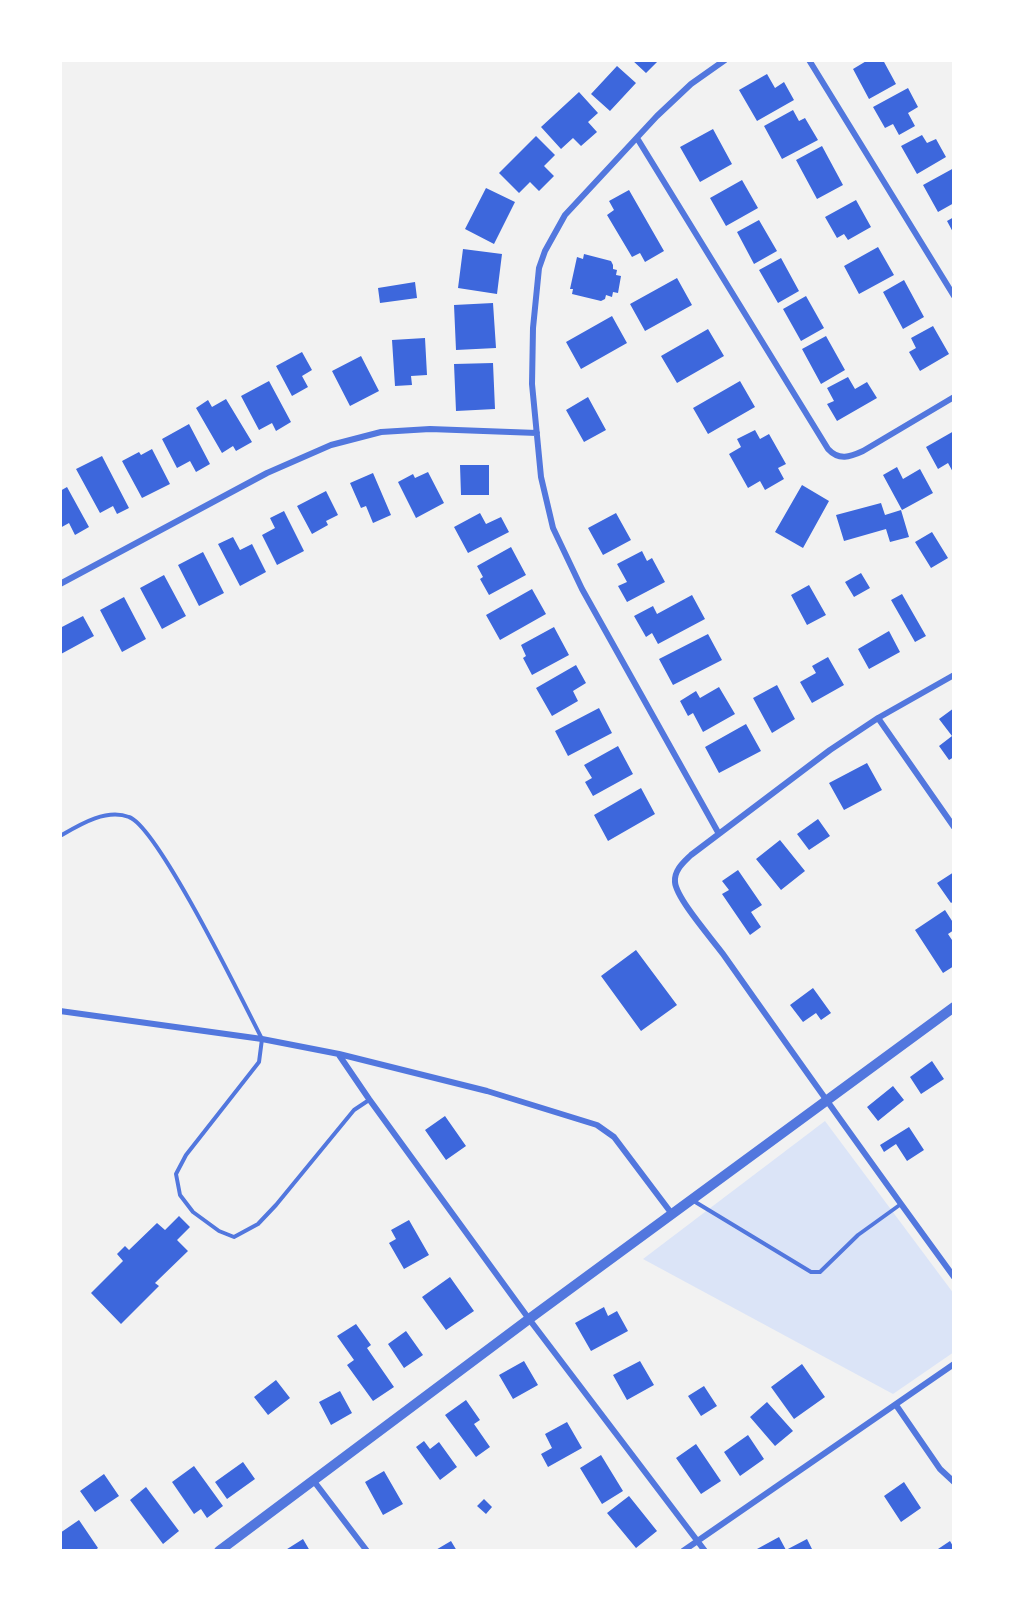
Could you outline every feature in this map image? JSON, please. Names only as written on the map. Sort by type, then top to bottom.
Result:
[{"type":"street","points":[[719,834],[582,589],[553,528],[541,477],[532,384],[533,328],[539,268],[545,251],[565,215],[657,116],[691,84],[725,60]]},
{"type":"street","points":[[808,60],[954,296]]},
{"type":"street","points":[[637,138],[828,449],[834,455],[844,458],[863,451],[954,397]]},
{"type":"street","points":[[60,584],[267,473],[331,445],[381,432],[430,429],[537,433]]},
{"type":"street","points":[[954,675],[878,718],[830,750],[691,855],[678,868],[675,882],[693,915],[954,1277]]},
{"type":"street","points":[[878,718],[954,827]]},
{"type":"street","points":[[219,1551],[529,1319],[954,1007]]},
{"type":"street","points":[[60,1011],[262,1039],[339,1054],[487,1091],[597,1125],[615,1137],[672,1214]]},
{"type":"street","points":[[339,1054],[369,1099],[529,1319],[705,1551]]},
{"type":"street","points":[[683,1551],[954,1364]]},
{"type":"street","points":[[896,1405],[940,1469],[954,1482]]},
{"type":"street","points":[[313,1479],[367,1551]]},
{"type":"lane","points":[[60,836],[95,818],[116,814],[131,817],[170,865],[262,1039],[259,1062],[186,1155],[176,1174],[180,1195],[193,1212],[219,1231],[234,1237],[258,1224],[354,1110],[369,1099]]},
{"type":"lane","points":[[692,1199],[811,1272],[819,1272],[858,1235],[901,1204]]},
{"type":"shaded area","points":[[825,1121],[954,1294],[954,1352],[893,1394],[643,1259]]},
{"type":"building","points":[[632,60],[659,60],[646,73]]},
{"type":"building","points":[[868,60],[883,60],[896,84],[869,99],[853,69]]},
{"type":"building","points":[[617,66],[636,83],[610,111],[591,94]]},
{"type":"building","points":[[767,74],[775,88],[784,82],[794,100],[757,121],[739,90]]},
{"type":"building","points":[[908,88],[918,107],[908,113],[915,126],[899,135],[893,124],[885,128],[873,107]]},
{"type":"building","points":[[579,92],[598,113],[588,122],[597,132],[581,146],[573,138],[561,149],[541,127]]},
{"type":"building","points":[[793,110],[799,121],[805,118],[818,140],[782,159],[764,126]]},
{"type":"building","points":[[713,129],[732,164],[700,182],[680,147]]},
{"type":"building","points":[[922,135],[927,143],[936,139],[946,157],[917,174],[901,146]]},
{"type":"building","points":[[536,136],[555,155],[544,166],[554,176],[539,191],[530,182],[519,193],[499,173]]},
{"type":"building","points":[[822,146],[843,185],[817,199],[796,160]]},
{"type":"building","points":[[954,168],[954,203],[938,212],[923,185]]},
{"type":"building","points":[[742,180],[758,208],[726,226],[710,198]]},
{"type":"building","points":[[486,188],[515,202],[494,244],[465,229]]},
{"type":"building","points":[[629,190],[664,251],[645,262],[640,253],[632,257],[607,215],[614,210],[609,201]]},
{"type":"building","points":[[856,200],[871,227],[848,240],[844,234],[837,238],[825,217]]},
{"type":"building","points":[[954,217],[954,234],[947,221]]},
{"type":"building","points":[[759,220],[777,251],[754,264],[737,232]]},
{"type":"building","points":[[878,247],[894,275],[859,294],[844,266]]},
{"type":"building","points":[[463,249],[502,254],[497,294],[458,288]]},
{"type":"building","points":[[584,254],[611,261],[613,269],[617,270],[616,275],[621,276],[618,293],[613,292],[612,297],[606,295],[601,301],[572,294],[573,289],[570,289],[577,257],[583,259]]},
{"type":"building","points":[[781,258],[799,291],[778,303],[759,270]]},
{"type":"building","points":[[677,278],[692,305],[645,331],[630,304]]},
{"type":"building","points":[[904,280],[924,317],[903,329],[883,292]]},
{"type":"building","points":[[415,282],[417,298],[380,303],[378,288]]},
{"type":"building","points":[[806,296],[824,328],[801,341],[783,309]]},
{"type":"building","points":[[493,303],[496,348],[456,350],[454,305]]},
{"type":"building","points":[[612,316],[627,343],[581,369],[566,342]]},
{"type":"building","points":[[933,326],[949,354],[920,371],[909,352],[916,348],[911,338]]},
{"type":"building","points":[[708,329],[724,356],[677,383],[661,356]]},
{"type":"building","points":[[826,336],[845,370],[821,384],[802,349]]},
{"type":"building","points":[[425,338],[427,375],[411,376],[412,385],[395,386],[392,340]]},
{"type":"building","points":[[302,352],[312,370],[302,376],[308,387],[292,396],[276,366]]},
{"type":"building","points":[[361,356],[379,391],[350,406],[332,371]]},
{"type":"building","points":[[493,363],[495,409],[456,411],[454,364]]},
{"type":"building","points":[[848,377],[855,389],[867,382],[877,398],[837,421],[827,404],[834,401],[827,388]]},
{"type":"building","points":[[269,381],[291,422],[276,431],[272,423],[259,430],[241,396]]},
{"type":"building","points":[[740,381],[755,407],[708,434],[693,408]]},
{"type":"building","points":[[588,397],[606,430],[584,442],[566,410]]},
{"type":"building","points":[[226,399],[252,442],[236,451],[233,446],[222,453],[196,408],[208,400],[212,407]]},
{"type":"building","points":[[189,424],[210,464],[196,472],[190,461],[177,468],[162,439]]},
{"type":"building","points":[[755,430],[760,439],[769,434],[786,464],[778,468],[784,479],[765,490],[760,481],[748,488],[729,454],[741,447],[737,439]]},
{"type":"building","points":[[954,431],[954,474],[948,463],[938,469],[926,447]]},
{"type":"building","points":[[152,449],[170,484],[142,498],[122,461],[139,452],[141,455]]},
{"type":"building","points":[[102,456],[129,508],[117,514],[113,506],[100,513],[76,469]]},
{"type":"building","points":[[460,465],[489,465],[489,495],[461,495]]},
{"type":"building","points":[[897,467],[903,479],[920,469],[933,493],[902,510],[883,475]]},
{"type":"building","points":[[428,472],[444,503],[416,518],[398,482],[413,474],[415,478]]},
{"type":"building","points":[[373,473],[391,515],[373,523],[366,506],[361,508],[350,483]]},
{"type":"building","points":[[802,485],[829,501],[803,548],[775,532]]},
{"type":"building","points":[[67,487],[89,527],[75,535],[69,523],[60,528],[60,491]]},
{"type":"building","points":[[326,491],[338,515],[326,521],[328,525],[312,534],[297,506]]},
{"type":"building","points":[[881,503],[885,515],[901,510],[909,537],[890,542],[886,529],[844,541],[836,515]]},
{"type":"building","points":[[284,511],[304,551],[277,565],[262,535],[275,528],[270,518]]},
{"type":"building","points":[[480,513],[486,524],[501,517],[509,532],[468,553],[454,527]]},
{"type":"building","points":[[616,513],[631,540],[603,555],[588,528]]},
{"type":"building","points":[[932,532],[948,558],[931,568],[915,542]]},
{"type":"building","points":[[233,537],[240,550],[252,544],[266,572],[240,586],[218,544]]},
{"type":"building","points":[[511,547],[526,575],[489,595],[480,579],[483,577],[477,566]]},
{"type":"building","points":[[642,551],[647,561],[652,558],[665,582],[627,602],[618,586],[627,582],[617,564]]},
{"type":"building","points":[[203,552],[224,593],[199,606],[178,565]]},
{"type":"building","points":[[861,573],[870,588],[854,597],[845,582]]},
{"type":"building","points":[[164,575],[186,616],[162,629],[140,588]]},
{"type":"building","points":[[809,585],[826,615],[807,625],[791,595]]},
{"type":"building","points":[[532,589],[546,614],[500,640],[486,615]]},
{"type":"building","points":[[902,594],[926,636],[915,642],[891,600]]},
{"type":"building","points":[[692,595],[705,619],[658,644],[652,633],[646,637],[634,616],[653,606],[657,614]]},
{"type":"building","points":[[124,597],[146,639],[122,652],[100,610]]},
{"type":"building","points":[[83,616],[94,636],[61,654],[60,628]]},
{"type":"building","points":[[554,627],[569,655],[532,675],[523,658],[526,656],[521,645]]},
{"type":"building","points":[[889,631],[900,652],[869,669],[858,649]]},
{"type":"building","points":[[708,634],[722,660],[673,685],[659,659]]},
{"type":"building","points":[[828,657],[844,685],[812,703],[800,682],[816,673],[812,666]]},
{"type":"building","points":[[576,665],[586,683],[573,691],[578,701],[552,716],[536,688]]},
{"type":"building","points":[[777,685],[795,719],[772,733],[753,698]]},
{"type":"building","points":[[719,687],[735,714],[703,732],[693,713],[688,716],[680,701],[696,691],[700,698]]},
{"type":"building","points":[[599,708],[612,733],[568,756],[555,731]]},
{"type":"building","points":[[954,708],[954,757],[949,760],[939,746],[952,736],[939,719]]},
{"type":"building","points":[[746,724],[761,751],[719,773],[705,747]]},
{"type":"building","points":[[618,746],[633,774],[593,796],[585,782],[592,778],[584,765]]},
{"type":"building","points":[[867,763],[882,790],[844,810],[829,783]]},
{"type":"building","points":[[641,788],[655,814],[608,841],[594,815]]},
{"type":"building","points":[[818,819],[830,836],[809,850],[797,834]]},
{"type":"building","points":[[780,840],[805,871],[781,890],[756,859]]},
{"type":"building","points":[[738,870],[762,905],[751,912],[761,927],[750,935],[722,894],[729,890],[722,881]]},
{"type":"building","points":[[954,872],[954,901],[951,903],[937,883]]},
{"type":"building","points":[[945,910],[954,924],[954,930],[948,934],[954,943],[954,966],[943,973],[915,930]]},
{"type":"building","points":[[636,950],[677,1005],[641,1031],[601,976]]},
{"type":"building","points":[[813,988],[831,1013],[821,1020],[816,1013],[803,1022],[790,1005]]},
{"type":"building","points":[[932,1061],[944,1079],[921,1094],[910,1077]]},
{"type":"building","points":[[893,1086],[904,1100],[878,1121],[867,1107]]},
{"type":"building","points":[[445,1116],[466,1146],[446,1160],[425,1130]]},
{"type":"building","points":[[909,1127],[924,1150],[907,1161],[896,1144],[884,1152],[880,1145]]},
{"type":"building","points":[[179,1216],[190,1227],[177,1240],[188,1251],[155,1283],[159,1286],[121,1324],[91,1293],[123,1261],[117,1254],[125,1246],[129,1250],[157,1223],[165,1230]]},
{"type":"building","points":[[409,1220],[429,1255],[404,1269],[389,1243],[396,1239],[391,1230]]},
{"type":"building","points":[[450,1277],[474,1311],[446,1330],[422,1297]]},
{"type":"building","points":[[604,1307],[608,1316],[617,1311],[628,1331],[591,1351],[575,1323]]},
{"type":"building","points":[[356,1324],[371,1345],[367,1348],[394,1387],[373,1401],[347,1365],[354,1360],[337,1336]]},
{"type":"building","points":[[406,1331],[423,1355],[404,1368],[388,1344]]},
{"type":"building","points":[[524,1361],[538,1385],[513,1399],[499,1375]]},
{"type":"building","points":[[640,1361],[654,1385],[627,1400],[613,1375]]},
{"type":"building","points":[[802,1364],[825,1397],[794,1419],[771,1387]]},
{"type":"building","points":[[276,1380],[290,1398],[268,1415],[254,1397]]},
{"type":"building","points":[[704,1386],[717,1406],[701,1416],[688,1396]]},
{"type":"building","points":[[340,1391],[352,1413],[331,1425],[319,1402]]},
{"type":"building","points":[[466,1400],[480,1420],[474,1424],[490,1447],[476,1457],[445,1415]]},
{"type":"building","points":[[767,1402],[793,1431],[775,1446],[750,1417]]},
{"type":"building","points":[[567,1422],[582,1448],[548,1467],[541,1454],[552,1448],[545,1434]]},
{"type":"building","points":[[748,1435],[764,1459],[740,1476],[724,1452]]},
{"type":"building","points":[[424,1441],[430,1449],[439,1442],[457,1467],[440,1480],[416,1447]]},
{"type":"building","points":[[696,1444],[721,1481],[701,1494],[676,1458]]},
{"type":"building","points":[[601,1455],[623,1491],[602,1504],[580,1468]]},
{"type":"building","points":[[243,1462],[255,1479],[227,1499],[215,1482]]},
{"type":"building","points":[[194,1466],[223,1506],[207,1518],[201,1509],[194,1514],[172,1482]]},
{"type":"building","points":[[384,1471],[403,1504],[383,1515],[365,1482]]},
{"type":"building","points":[[104,1474],[119,1496],[95,1512],[80,1491]]},
{"type":"building","points":[[904,1482],[921,1508],[901,1522],[884,1496]]},
{"type":"building","points":[[146,1487],[179,1531],[163,1544],[130,1500]]},
{"type":"building","points":[[629,1496],[657,1531],[636,1548],[607,1513]]},
{"type":"building","points":[[484,1499],[492,1507],[486,1514],[477,1506]]},
{"type":"building","points":[[79,1520],[98,1548],[94,1551],[60,1551],[60,1533]]},
{"type":"building","points":[[779,1537],[786,1550],[807,1539],[813,1551],[759,1551],[757,1549]]},
{"type":"building","points":[[303,1539],[310,1551],[284,1551]]},
{"type":"building","points":[[451,1541],[457,1551],[434,1551]]},
{"type":"building","points":[[950,1541],[954,1551],[935,1551]]}]
